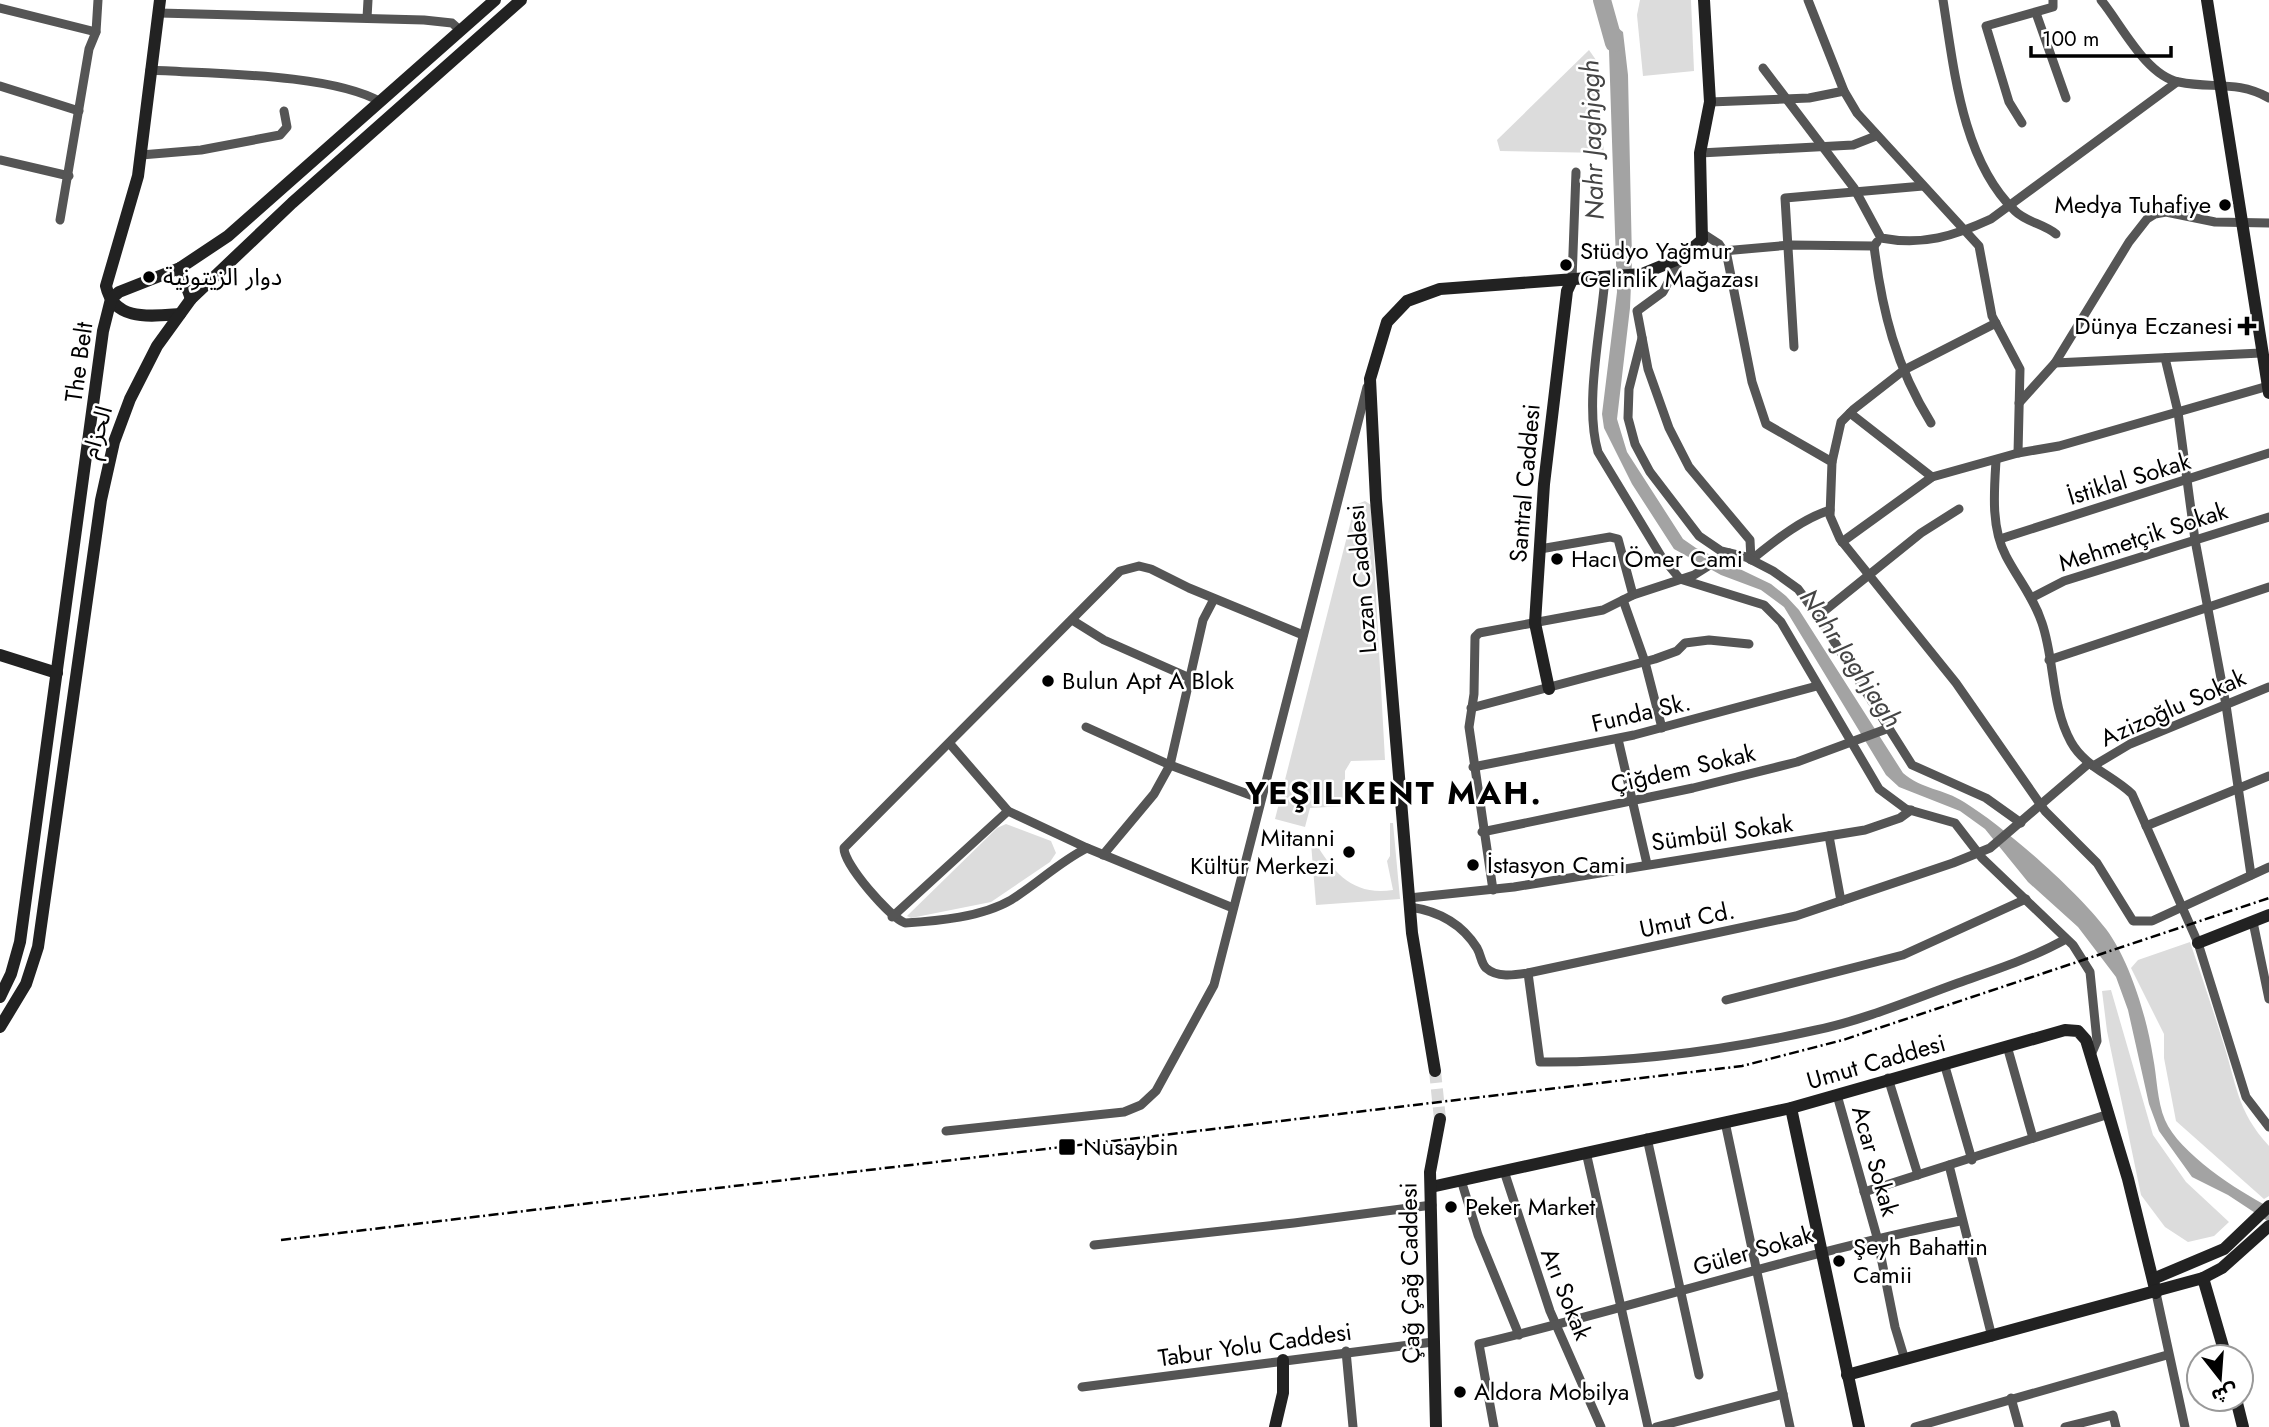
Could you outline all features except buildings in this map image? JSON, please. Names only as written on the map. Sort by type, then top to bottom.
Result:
[{"type":"main road","name":"The Belt","points":[[0,997],[11,974],[20,942],[103,331],[111,299],[119,292],[180,268],[228,236],[495,0]]},
{"type":"main road","name":"الحزام","points":[[0,1027],[26,984],[38,947],[101,500],[114,442],[143,371],[191,299],[292,203],[521,0]]},
{"type":"main road","points":[[1681,258],[1702,240],[1700,153],[1710,102],[1704,0]]},
{"type":"main road","points":[[2207,0],[2218,84],[2243,222],[2268,390]]},
{"type":"main road","points":[[160,6],[141,155],[129,215],[106,276],[106,286],[111,299],[122,309],[138,316],[180,314]]},
{"type":"main road","name":"Lozan Caddesi","points":[[1435,1071],[1410,902],[1376,500],[1370,379],[1387,322],[1407,302],[1440,289],[1642,274],[1681,258]]},
{"type":"main road","points":[[180,268],[191,299]]},
{"type":"main road","name":"Santral Caddesi","points":[[1549,689],[1535,623],[1550,416],[1567,291],[1572,280]]},
{"type":"main road","points":[[0,655],[57,673]]},
{"type":"main road","points":[[2198,943],[2269,915]]},
{"type":"main road","name":"Umut Caddesi","points":[[1431,1187],[1791,1108],[1888,1078],[2065,1030],[2078,1031],[2086,1040],[2109,1114],[2156,1293]]},
{"type":"main road","points":[[1791,1108],[1858,1427]]},
{"type":"main road","name":"Çağ Çağ Caddesi","points":[[1436,1427],[1430,1172],[1440,1119]]},
{"type":"main road","points":[[2153,1279],[2206,1259],[2224,1249],[2269,1206]]},
{"type":"main road","points":[[1847,1375],[2156,1293],[2203,1278],[2222,1268],[2269,1226]]},
{"type":"main road","points":[[2203,1278],[2222,1343]]},
{"type":"main road","points":[[1275,1427],[1283,1393],[1283,1360]]},
{"type":"street","points":[[60,220],[89,49],[96,32],[98,0]]},
{"type":"street","points":[[367,18],[368,0]]},
{"type":"street","points":[[1808,0],[1844,91],[1876,136],[1979,246],[1996,323],[2020,369],[2018,453]]},
{"type":"street","points":[[1943,0],[1971,142],[1987,178],[2018,214],[2045,225],[2056,234]]},
{"type":"street","points":[[2022,123],[2008,102],[1986,26],[2006,18],[2053,7],[2053,0]]},
{"type":"street","points":[[2103,0],[2150,65],[2178,82],[2250,88],[2269,98]]},
{"type":"street","points":[[160,6],[453,23],[461,31]]},
{"type":"street","points":[[0,8],[96,32]]},
{"type":"street","points":[[2036,13],[2066,98]]},
{"type":"street","points":[[1763,68],[1826,147],[1857,193],[1881,238]]},
{"type":"street","points":[[150,70],[280,78],[367,94],[381,102]]},
{"type":"street","points":[[1881,238],[1911,243],[1966,230],[2010,206],[2178,82]]},
{"type":"street","points":[[0,86],[79,111]]},
{"type":"street","points":[[1710,102],[1787,100],[1844,91]]},
{"type":"street","points":[[141,155],[194,150],[280,135],[287,127],[284,111]]},
{"type":"street","points":[[1700,153],[1853,145],[1876,136]]},
{"type":"street","points":[[0,160],[69,176]]},
{"type":"street","points":[[1572,280],[1576,172]]},
{"type":"street","points":[[1794,347],[1785,198],[1923,186]]},
{"type":"street","points":[[2019,403],[2055,363],[2129,242],[2147,219],[2166,212],[2183,213],[2215,222],[2269,223]]},
{"type":"street","points":[[1702,233],[1727,257],[1752,382],[1766,424],[1832,462]]},
{"type":"street","points":[[1881,238],[1874,246],[1882,309],[1913,394],[1931,423]]},
{"type":"street","points":[[1723,251],[1790,246],[1874,246]]},
{"type":"street","points":[[1681,258],[1663,292],[1637,311],[1648,369],[1669,428],[1689,467],[1750,540],[1751,560]]},
{"type":"street","points":[[1609,278],[1592,405],[1592,433],[1598,452],[1616,484],[1661,556],[1681,579],[1764,605],[1781,622],[1817,686],[1856,742],[1869,777],[1891,801],[1955,823],[1979,852],[2066,939],[2090,972],[2097,1041],[2091,1055]]},
{"type":"street","points":[[1996,323],[1904,370],[1841,422],[1832,462],[1830,510],[1842,542],[1870,573],[1956,683],[2041,806],[2097,863],[2133,921],[2152,921],[2269,867]]},
{"type":"street","points":[[1642,338],[1629,389],[1628,408],[1635,444],[1650,472],[1699,536],[1729,553],[1751,560],[1798,589],[1818,616],[1886,730],[1912,765],[1986,798],[2021,823]]},
{"type":"street","points":[[2055,363],[2261,353]]},
{"type":"street","points":[[2165,358],[2178,412],[2195,540],[2226,705],[2251,875]]},
{"type":"street","points":[[946,1131],[1124,1112],[1141,1105],[1156,1091],[1214,985],[1370,379]]},
{"type":"street","points":[[1842,542],[1932,477],[2268,390]]},
{"type":"street","points":[[1850,413],[1932,477]]},
{"type":"street","name":"İstiklal Sokak","points":[[2000,539],[2187,482],[2269,453]]},
{"type":"street","points":[[1996,461],[1994,499],[2000,539],[2005,554],[2043,624],[2049,660],[2071,741],[2091,765],[2132,794],[2198,943],[2246,1097],[2269,1127]]},
{"type":"street","points":[[1818,616],[1921,533],[1959,509]]},
{"type":"street","points":[[1751,560],[1783,534],[1812,516],[1830,510]]},
{"type":"street","name":"Mehmetçik Sokak","points":[[2031,598],[2064,581],[2269,517]]},
{"type":"street","points":[[1540,549],[1618,539],[1628,598],[1662,728]]},
{"type":"street","points":[[1493,890],[1482,832],[1469,727],[1475,637],[1479,633],[1603,610],[1628,598],[1694,575],[1729,553]]},
{"type":"street","points":[[1087,848],[1066,859],[1010,900],[992,908],[905,923],[892,917],[848,860],[844,848],[1120,571],[1129,567],[1151,569],[1214,599],[1303,635]]},
{"type":"street","points":[[2049,660],[2269,587]]},
{"type":"street","points":[[1103,855],[1154,794],[1170,765],[1203,620],[1214,599]]},
{"type":"street","points":[[1072,620],[1094,635],[1190,678]]},
{"type":"street","points":[[1471,708],[1645,662],[1677,651],[1685,643],[1709,640],[1749,644]]},
{"type":"street","name":"Funda Sk.","points":[[1473,767],[1618,739],[1817,686]]},
{"type":"street","name":"Azizoğlu Sokak","points":[[2041,806],[2091,765],[2130,744],[2269,687]]},
{"type":"street","points":[[1086,727],[1170,765],[1261,799]]},
{"type":"street","name":"Çiğdem Sokak","points":[[1482,832],[1633,801],[1797,761],[1886,730]]},
{"type":"street","points":[[1618,739],[1647,864]]},
{"type":"street","points":[[950,744],[1008,811],[1103,855],[1233,908]]},
{"type":"street","points":[[2146,826],[2269,776]]},
{"type":"street","name":"Umut Cd.","points":[[1410,902],[1451,920],[1478,949],[1484,966],[1493,972],[1510,975],[1528,973],[1796,916],[1990,848],[2041,806]]},
{"type":"street","name":"Sümbül Sokak","points":[[1410,902],[1865,830],[1900,818],[1912,810]]},
{"type":"street","points":[[892,917],[1008,811]]},
{"type":"street","points":[[1829,836],[1840,901]]},
{"type":"street","points":[[1726,1000],[1903,955],[2026,899]]},
{"type":"street","points":[[2253,922],[2269,999]]},
{"type":"street","points":[[1528,973],[1541,1062],[1590,1063],[1817,1030],[1907,1002],[2040,953],[2066,939]]},
{"type":"street","points":[[2007,1046],[2033,1138]]},
{"type":"street","points":[[1944,1063],[1972,1160]]},
{"type":"street","points":[[1888,1078],[1918,1175]]},
{"type":"street","name":"Acar Sokak","points":[[1837,1095],[1877,1237],[1905,1360]]},
{"type":"street","points":[[1864,1192],[1972,1160],[2109,1114]]},
{"type":"street","points":[[1725,1122],[1790,1427]]},
{"type":"street","points":[[1647,1138],[1699,1375]]},
{"type":"street","points":[[1586,1152],[1648,1427]]},
{"type":"street","points":[[1949,1165],[1992,1337]]},
{"type":"street","name":"Arı Sokak","points":[[1504,1171],[1530,1256],[1601,1427]]},
{"type":"street","points":[[1461,1180],[1478,1235],[1520,1335]]},
{"type":"street","points":[[1094,1245],[1432,1205]]},
{"type":"street","name":"Güler Sokak","points":[[1494,1427],[1479,1344],[1557,1326],[1877,1237],[1961,1221]]},
{"type":"street","points":[[2156,1293],[2167,1355],[2185,1427]]},
{"type":"street","name":"Tabur Yolu Caddesi","points":[[1082,1387],[1346,1351],[1433,1342]]},
{"type":"street","points":[[1346,1351],[1353,1427]]},
{"type":"street","points":[[1915,1427],[2167,1355]]},
{"type":"street","points":[[1656,1427],[1783,1394]]},
{"type":"street","points":[[2011,1398],[2019,1427]]},
{"type":"street","points":[[2065,1427],[2113,1416],[2116,1427]]},
{"type":"shaded area","points":[[1640,0],[1691,0],[1694,71],[1643,76],[1637,15]]},
{"type":"shaded area","points":[[1608,20],[1623,32],[1628,75],[1632,260],[1630,308],[1617,419],[1627,452],[1683,539],[1771,584],[1799,610],[1903,773],[1917,782],[1956,798],[2000,827],[2093,913],[2115,942],[2130,973],[2150,1042],[2162,1113],[2172,1133],[2211,1170],[2269,1207],[2269,1222],[2228,1195],[2192,1177],[2159,1131],[2149,1104],[2128,1010],[2116,977],[2078,927],[2028,882],[1985,829],[1960,811],[1899,787],[1886,775],[1784,607],[1761,590],[1721,575],[1674,549],[1632,484],[1604,428],[1602,414],[1617,292]]},
{"type":"shaded area","points":[[1589,50],[1596,60],[1604,153],[1500,151],[1497,140]]},
{"type":"shaded area","points":[[1365,501],[1371,505],[1385,760],[1351,761],[1345,771],[1345,806],[1310,808],[1305,827],[1275,819],[1355,505]]},
{"type":"shaded area","points":[[1390,823],[1393,823],[1400,899],[1316,905],[1311,843],[1315,842],[1330,864],[1346,880],[1367,890],[1393,890],[1387,861],[1390,856]]},
{"type":"shaded area","points":[[1006,824],[1051,841],[1056,853],[1050,862],[991,902],[911,918],[907,916],[997,828]]},
{"type":"shaded area","points":[[2190,942],[2239,1096],[2250,1120],[2269,1146],[2269,1196],[2264,1199],[2176,1121],[2164,1058],[2164,1034],[2131,968],[2138,960]]},
{"type":"shaded area","points":[[2111,990],[2153,1135],[2186,1182],[2229,1222],[2214,1236],[2188,1242],[2165,1227],[2141,1195],[2107,1031],[2102,991]]},
{"type":"waterway","name":"Nahr Jaghjagh","points":[[1602,0],[1614,43]]},
{"type":"tunnel","points":[[1435,1071],[1440,1119]]},
{"type":"railway","points":[[281,1240],[1742,1066],[1843,1040],[2269,898]]},
{"type":"place","name":"Medya Tuhafiye","points":[[2225,205]]},
{"type":"place","name":"Stüdyo Yağmur Gelinlik Mağazası","points":[[1566,265]]},
{"type":"place","name":"دوار الزيتونية","points":[[149,277]]},
{"type":"place","name":"Dünya Eczanesi","points":[[2247,326]]},
{"type":"place","name":"Hacı Ömer Cami","points":[[1557,559]]},
{"type":"place","name":"Bulun Apt A Blok","points":[[1048,681]]},
{"type":"place","name":"Mitanni Kültür Merkezi","points":[[1349,852]]},
{"type":"place","name":"İstasyon Cami","points":[[1473,865]]},
{"type":"place","name":"Nusaybin","points":[[1067,1147]]},
{"type":"place","name":"Peker Market","points":[[1451,1207]]},
{"type":"place","name":"Şeyh Bahattin Camii","points":[[1839,1261]]},
{"type":"place","name":"Aldora Mobilya","points":[[1460,1392]]},
{"type":"district","name":"YEŞILKENT MAH.","points":[[1394,793]]}]
